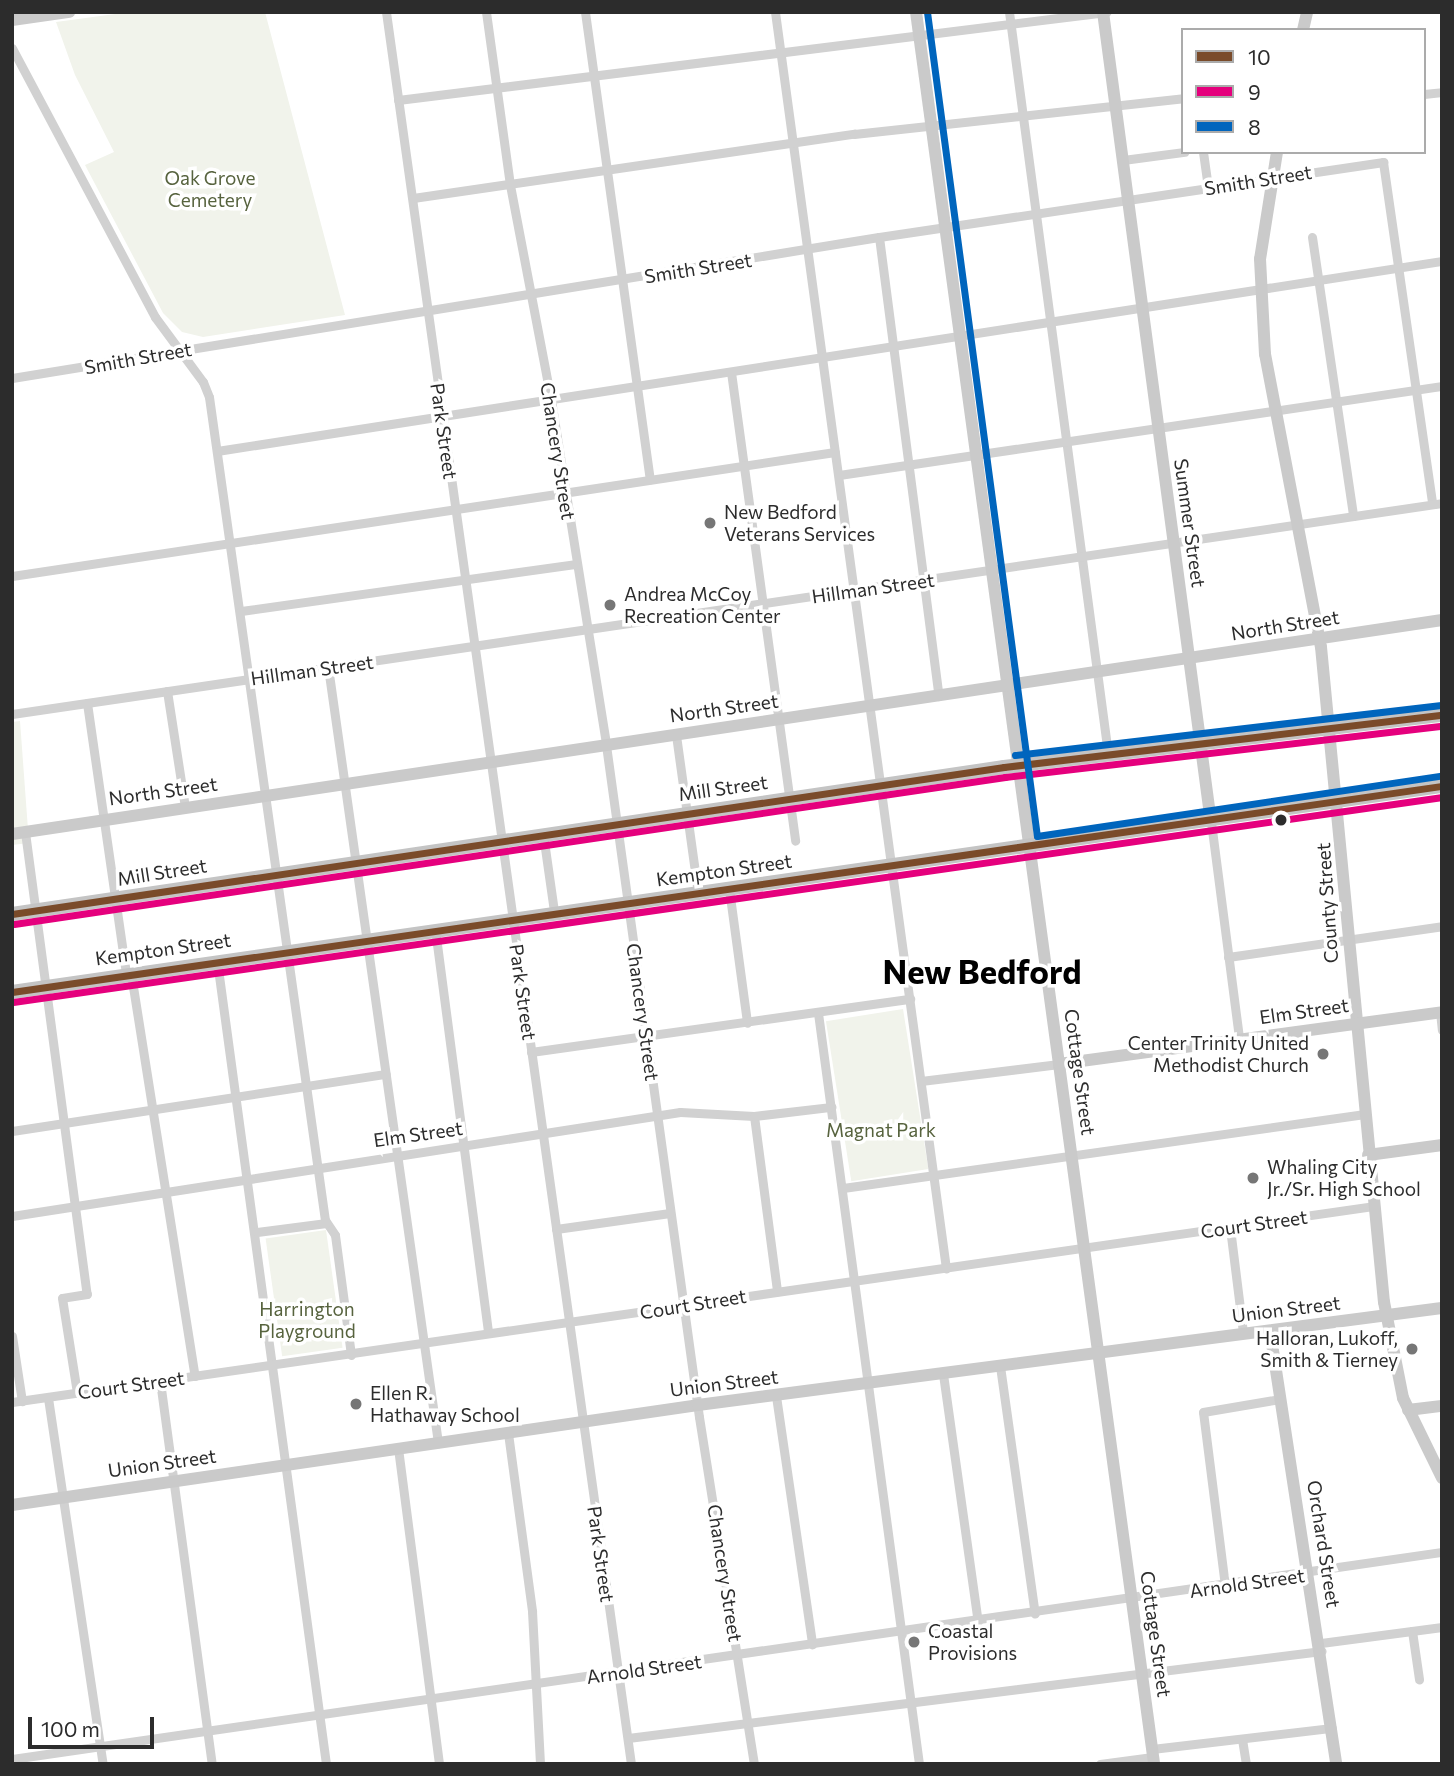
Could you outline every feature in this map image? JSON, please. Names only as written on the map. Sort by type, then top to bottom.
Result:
[{"type":"main road","points":[[12,20],[69,12]]},
{"type":"main road","name":"Cottage Street","points":[[916,12],[1004,686],[1085,1246],[1153,1756]]},
{"type":"main road","name":"Summer Street","points":[[1104,12],[1211,822]]},
{"type":"main road","name":"County Street","points":[[1277,154],[1262,231],[1260,290],[1275,412],[1319,639],[1330,728],[1373,1206],[1387,1316],[1408,1410],[1442,1478]]},
{"type":"main road","name":"North Street","points":[[19,833],[1442,620]]},
{"type":"main road","name":"Mill Street","points":[[12,914],[1016,765],[1442,715]]},
{"type":"main road","name":"Kempton Street","points":[[12,992],[435,928],[1028,848],[1442,786]]},
{"type":"main road","name":"Elm Street","points":[[1059,1064],[1441,1012]]},
{"type":"main road","points":[[1368,1155],[1442,1144]]},
{"type":"main road","name":"Union Street","points":[[12,1504],[698,1405],[1442,1308]]},
{"type":"main road","name":"Orchard Street","points":[[1270,1331],[1322,1647],[1336,1764]]},
{"type":"main road","points":[[1408,1410],[1442,1406]]},
{"type":"street","name":"Park Street","points":[[386,12],[631,1764]]},
{"type":"street","name":"Chancery Street","points":[[485,12],[510,185],[551,400],[575,564],[606,745],[670,1213],[754,1764]]},
{"type":"street","points":[[585,12],[625,280],[650,479]]},
{"type":"street","points":[[775,12],[946,1268]]},
{"type":"street","points":[[398,100],[918,34],[1009,17],[1104,12]]},
{"type":"street","points":[[1009,17],[1108,754]]},
{"type":"street","points":[[12,48],[177,351],[205,387],[241,611],[247,679],[278,874],[326,1223],[335,1235],[351,1355]]},
{"type":"street","points":[[413,198],[794,142],[1181,98]]},
{"type":"street","points":[[1123,160],[1181,152]]},
{"type":"street","points":[[1203,154],[1208,188]]},
{"type":"street","name":"Smith Street","points":[[12,378],[879,237],[1036,216],[1383,162],[1399,269]]},
{"type":"street","points":[[879,237],[921,581],[939,696]]},
{"type":"street","points":[[1312,237],[1353,516]]},
{"type":"street","points":[[216,451],[1050,324],[1442,261]]},
{"type":"street","points":[[1399,269],[1416,389],[1437,503]]},
{"type":"street","points":[[732,372],[795,841]]},
{"type":"street","points":[[839,475],[1442,386]]},
{"type":"street","points":[[12,576],[835,452]]},
{"type":"street","name":"Hillman Street","points":[[12,714],[764,605],[855,589],[1173,546],[1437,503]]},
{"type":"street","points":[[241,611],[575,564]]},
{"type":"street","points":[[328,667],[438,1443]]},
{"type":"street","points":[[167,691],[185,807]]},
{"type":"street","points":[[87,703],[115,898],[153,1109],[195,1376]]},
{"type":"street","points":[[676,735],[698,893]]},
{"type":"street","name":"Summer Street","points":[[1211,822],[1239,1039]]},
{"type":"street","points":[[19,833],[36,910],[87,1294],[62,1298],[77,1393]]},
{"type":"street","points":[[543,834],[554,911]]},
{"type":"street","points":[[729,889],[747,1023]]},
{"type":"street","points":[[1228,957],[1442,926]]},
{"type":"street","points":[[435,928],[488,1334]]},
{"type":"street","points":[[217,961],[257,1232],[326,1764]]},
{"type":"street","points":[[531,1052],[647,1038],[910,999]]},
{"type":"street","points":[[1441,1012],[1442,1030]]},
{"type":"street","points":[[818,1013],[844,1188],[853,1280],[919,1764]]},
{"type":"street","name":"Elm Street","points":[[921,1081],[1059,1064]]},
{"type":"street","points":[[12,1130],[386,1074]]},
{"type":"street","name":"Elm Street","points":[[12,1216],[657,1116],[694,1112],[754,1116],[831,1107]]},
{"type":"street","points":[[844,1188],[1364,1114]]},
{"type":"street","points":[[754,1116],[777,1291]]},
{"type":"street","name":"Court Street","points":[[17,1402],[1373,1206]]},
{"type":"street","points":[[556,1229],[670,1213]]},
{"type":"street","points":[[257,1232],[326,1223]]},
{"type":"street","points":[[1230,1228],[1243,1333]]},
{"type":"street","points":[[12,1336],[17,1402]]},
{"type":"street","points":[[1000,1366],[1035,1614]]},
{"type":"street","points":[[943,1374],[978,1622]]},
{"type":"street","points":[[160,1381],[212,1764]]},
{"type":"street","points":[[776,1396],[812,1644]]},
{"type":"street","points":[[48,1398],[103,1764]]},
{"type":"street","points":[[1224,1587],[1203,1412],[1280,1399]]},
{"type":"street","points":[[508,1433],[532,1611],[533,1684],[540,1764]]},
{"type":"street","points":[[398,1448],[439,1764]]},
{"type":"street","name":"Arnold Street","points":[[12,1759],[1224,1587],[1442,1552]]},
{"type":"street","points":[[628,1738],[1142,1674],[1442,1627]]},
{"type":"street","points":[[1412,1631],[1419,1679]]},
{"type":"street","points":[[1100,1764],[1242,1739],[1332,1728]]},
{"type":"street","points":[[1242,1739],[1246,1764]]},
{"type":"green space","name":"Oak Grove Cemetery","points":[[130,12],[265,12],[345,315],[203,337],[182,332],[163,313],[85,165],[114,152],[75,75],[56,22]]},
{"type":"green space","points":[[20,721],[29,843],[12,845],[12,722]]},
{"type":"green space","name":"Magnat Park","points":[[903,1009],[928,1169],[851,1181],[826,1021]]},
{"type":"green space","name":"Harrington Playground","points":[[326,1230],[343,1348],[282,1356],[266,1238]]},
{"type":"transit line","name":"8","points":[[927,12],[1037,836],[1440,776]]},
{"type":"transit line","name":"8","points":[[1015,755],[1441,705]]},
{"type":"transit line","name":"10","points":[[12,914],[1004,767],[1442,715]]},
{"type":"transit line","name":"9","points":[[14,924],[1005,777],[1442,726]]},
{"type":"transit line","name":"10","points":[[12,992],[1442,786]]},
{"type":"transit line","name":"9","points":[[13,1002],[1442,797]]},
{"type":"place","name":"New Bedford Veterans Services","points":[[710,523]]},
{"type":"place","name":"Andrea McCoy Recreation Center","points":[[610,605]]},
{"type":"place","name":"Center Trinity United Methodist Church","points":[[1323,1054]]},
{"type":"place","name":"Whaling City Jr./Sr. High School","points":[[1253,1178]]},
{"type":"place","name":"Halloran, Lukoff, Smith & Tierney","points":[[1412,1349]]},
{"type":"place","name":"Ellen R. Hathaway School","points":[[356,1404]]},
{"type":"place","name":"Coastal Provisions","points":[[914,1642]]},
{"type":"district","name":"New Bedford","points":[[982,971]]}]
